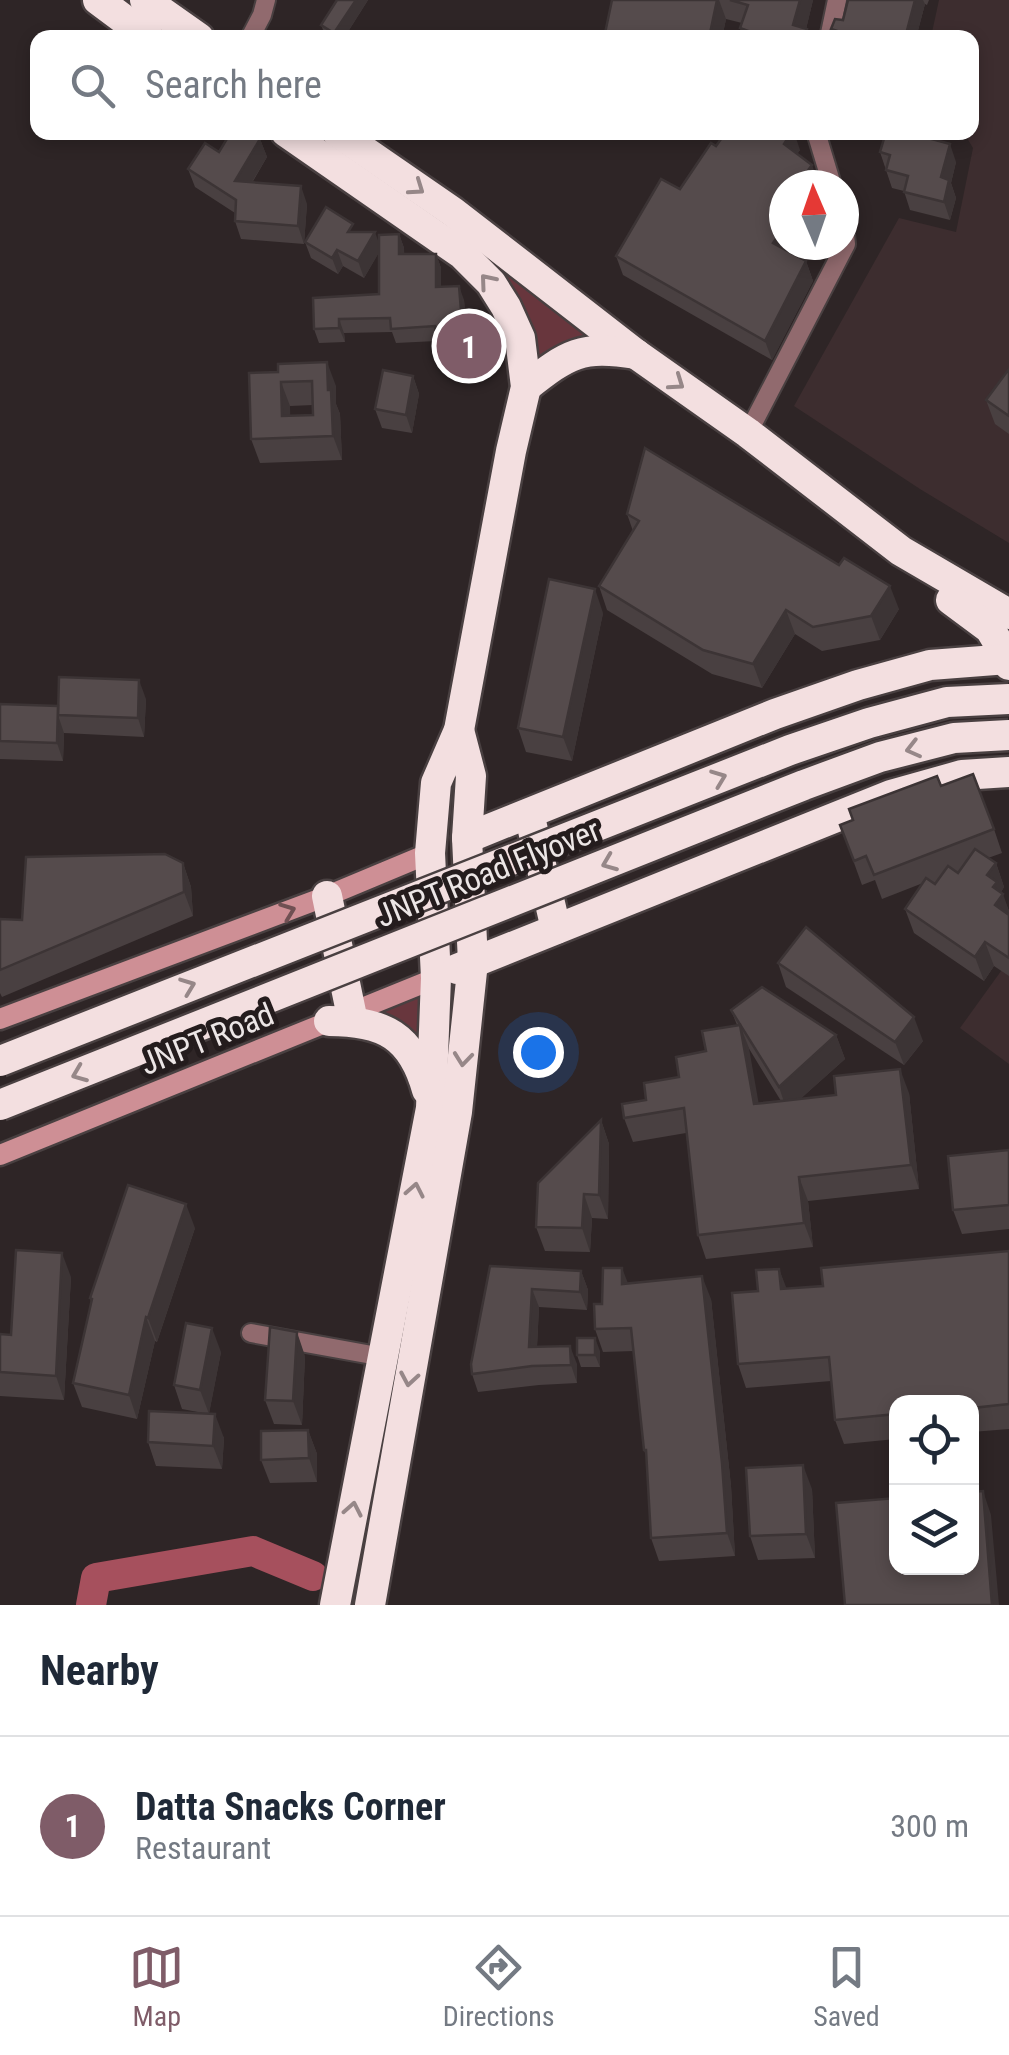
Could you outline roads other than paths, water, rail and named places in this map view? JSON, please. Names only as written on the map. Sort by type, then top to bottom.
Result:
[{"type":"highway","points":[[98,0],[137,30]]},
{"type":"highway","points":[[145,0],[187,30]]},
{"type":"highway","points":[[298,140],[462,254],[491,283],[520,338],[524,395],[459,730],[436,783],[430,853],[436,978],[431,1108],[335,1605]]},
{"type":"highway","points":[[349,140],[453,212],[901,551],[1009,614]]},
{"type":"highway","points":[[524,395],[553,366],[575,354],[602,350],[636,354]]},
{"type":"highway","points":[[468,838],[774,714],[858,685],[930,665],[1009,661],[990,629],[916,580],[901,551]]},
{"type":"highway","name":"JNPT Road Flyover","points":[[0,1060],[790,750],[869,722],[947,702],[1009,699]]},
{"type":"highway","points":[[370,1605],[456,1112],[473,962],[468,838],[471,776],[459,730]]},
{"type":"highway","name":"JNPT Road Flyover","points":[[0,1105],[804,785],[880,758],[954,738],[1009,736]]},
{"type":"highway","points":[[436,978],[891,795],[962,775],[1009,772]]},
{"type":"highway","points":[[529,813],[556,929]]},
{"type":"highway","points":[[327,896],[340,1017],[369,1023],[399,1038],[417,1062],[431,1108]]},
{"type":"street","points":[[254,30],[266,0]]},
{"type":"street","points":[[831,30],[837,0]]},
{"type":"street","points":[[818,140],[827,170]]},
{"type":"street","points":[[748,433],[838,260]]},
{"type":"street","points":[[0,1019],[327,896],[430,853]]},
{"type":"street","name":"JNPT Road","points":[[0,1155],[436,978]]},
{"type":"street","points":[[250,1333],[383,1357]]},
{"type":"waterway","points":[[91,1605],[96,1578],[253,1551],[313,1576]]},
{"type":"place","name":"Datta Snacks Corner","points":[[469,346]]}]
